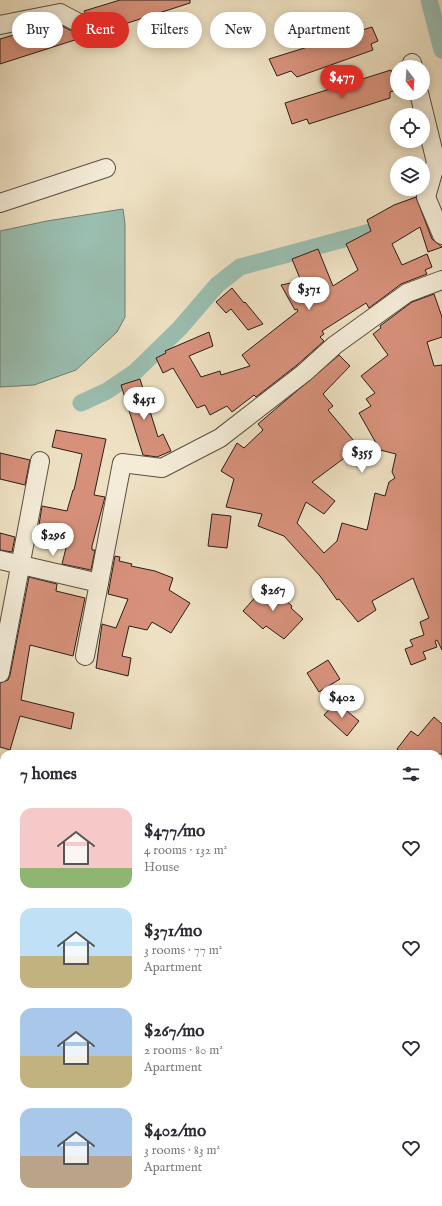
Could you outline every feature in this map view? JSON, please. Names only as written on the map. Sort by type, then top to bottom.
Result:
[{"type":"street","points":[[0,25],[60,14],[71,19]]},
{"type":"street","points":[[421,100],[436,162],[426,197],[439,230]]},
{"type":"street","points":[[0,203],[106,168]]},
{"type":"street","points":[[85,656],[122,463],[162,468],[220,438],[304,373],[335,345],[407,293],[442,283]]},
{"type":"street","points":[[0,673],[40,461]]},
{"type":"street","points":[[0,560],[99,583]]},
{"type":"shaded area","points":[[123,209],[125,224],[125,317],[117,332],[76,370],[34,385],[0,387],[0,231],[47,221]]},
{"type":"building","points":[[120,0],[190,0],[190,3],[162,12],[137,12],[137,20],[129,23],[129,12],[84,11]]},
{"type":"building","points":[[63,26],[71,30],[71,41],[63,44]]},
{"type":"building","points":[[372,27],[378,41],[371,44],[373,50],[297,77],[291,71],[277,76],[269,59],[304,48],[364,48],[364,29]]},
{"type":"building","points":[[12,35],[12,48],[50,48],[0,64],[0,39]]},
{"type":"building","points":[[390,70],[390,98],[309,124],[307,119],[292,124],[285,103]]},
{"type":"building","points":[[416,197],[432,239],[442,247],[428,252],[420,227],[392,244],[402,265],[427,254],[432,267],[425,270],[427,274],[401,284],[369,308],[366,303],[322,331],[324,334],[320,337],[324,341],[297,365],[256,397],[254,395],[232,412],[227,406],[210,415],[205,405],[197,408],[173,368],[163,373],[156,358],[166,353],[165,351],[209,332],[213,346],[189,356],[201,377],[220,371],[221,375],[250,366],[242,355],[298,311],[297,309],[295,310],[281,285],[301,281],[292,259],[318,249],[333,286],[358,270],[346,244],[371,231],[367,220],[394,205]]},
{"type":"building","points":[[232,288],[263,324],[248,330],[231,309],[226,313],[216,302]]},
{"type":"building","points":[[434,294],[442,317],[442,337],[427,342],[434,366],[442,365],[442,650],[437,640],[435,641],[437,647],[423,652],[426,659],[411,665],[405,649],[413,646],[410,640],[424,635],[420,622],[429,618],[413,578],[372,601],[376,610],[358,622],[339,599],[337,600],[320,576],[284,536],[258,526],[262,514],[226,507],[234,479],[221,471],[237,443],[244,448],[263,430],[258,424],[339,355],[350,366],[323,394],[333,406],[328,410],[354,441],[342,451],[347,456],[312,482],[335,501],[324,514],[306,502],[297,523],[324,553],[337,541],[342,523],[367,530],[375,493],[385,496],[389,482],[395,478],[392,472],[396,454],[380,450],[359,413],[371,406],[366,399],[375,393],[361,376],[388,355],[373,334],[381,328],[380,326],[412,302]]},
{"type":"building","points":[[140,379],[158,437],[163,434],[171,451],[157,457],[143,455],[121,385]]},
{"type":"building","points":[[56,430],[106,439],[94,495],[105,497],[92,546],[92,550],[95,550],[91,570],[62,564],[70,532],[39,525],[42,506],[67,511],[74,490],[82,454],[52,447]]},
{"type":"building","points":[[0,453],[30,460],[25,485],[0,479]]},
{"type":"building","points":[[212,514],[231,516],[227,548],[208,546]]},
{"type":"building","points":[[0,533],[15,537],[12,552],[0,550]]},
{"type":"building","points":[[115,556],[120,557],[119,561],[132,564],[131,566],[155,571],[173,578],[169,590],[190,603],[171,633],[152,622],[147,630],[129,626],[122,656],[131,658],[128,676],[96,668],[102,624],[116,628],[128,599],[108,594]]},
{"type":"building","points":[[29,577],[57,584],[56,591],[85,598],[73,656],[30,645],[21,700],[74,713],[71,729],[20,716],[10,750],[0,747],[0,683],[8,680],[10,675]]},
{"type":"building","points":[[267,584],[292,606],[291,608],[303,619],[284,639],[266,626],[263,629],[243,611]]},
{"type":"building","points":[[328,660],[340,679],[319,692],[307,673]]},
{"type":"building","points":[[336,702],[359,721],[347,736],[324,715]]},
{"type":"building","points":[[434,717],[442,724],[442,750],[397,749],[411,731],[418,736]]},
{"type":"waterway","points":[[429,0],[442,50]]},
{"type":"waterway","points":[[81,403],[107,391],[135,372],[180,328],[217,285],[240,267],[385,228]]}]
